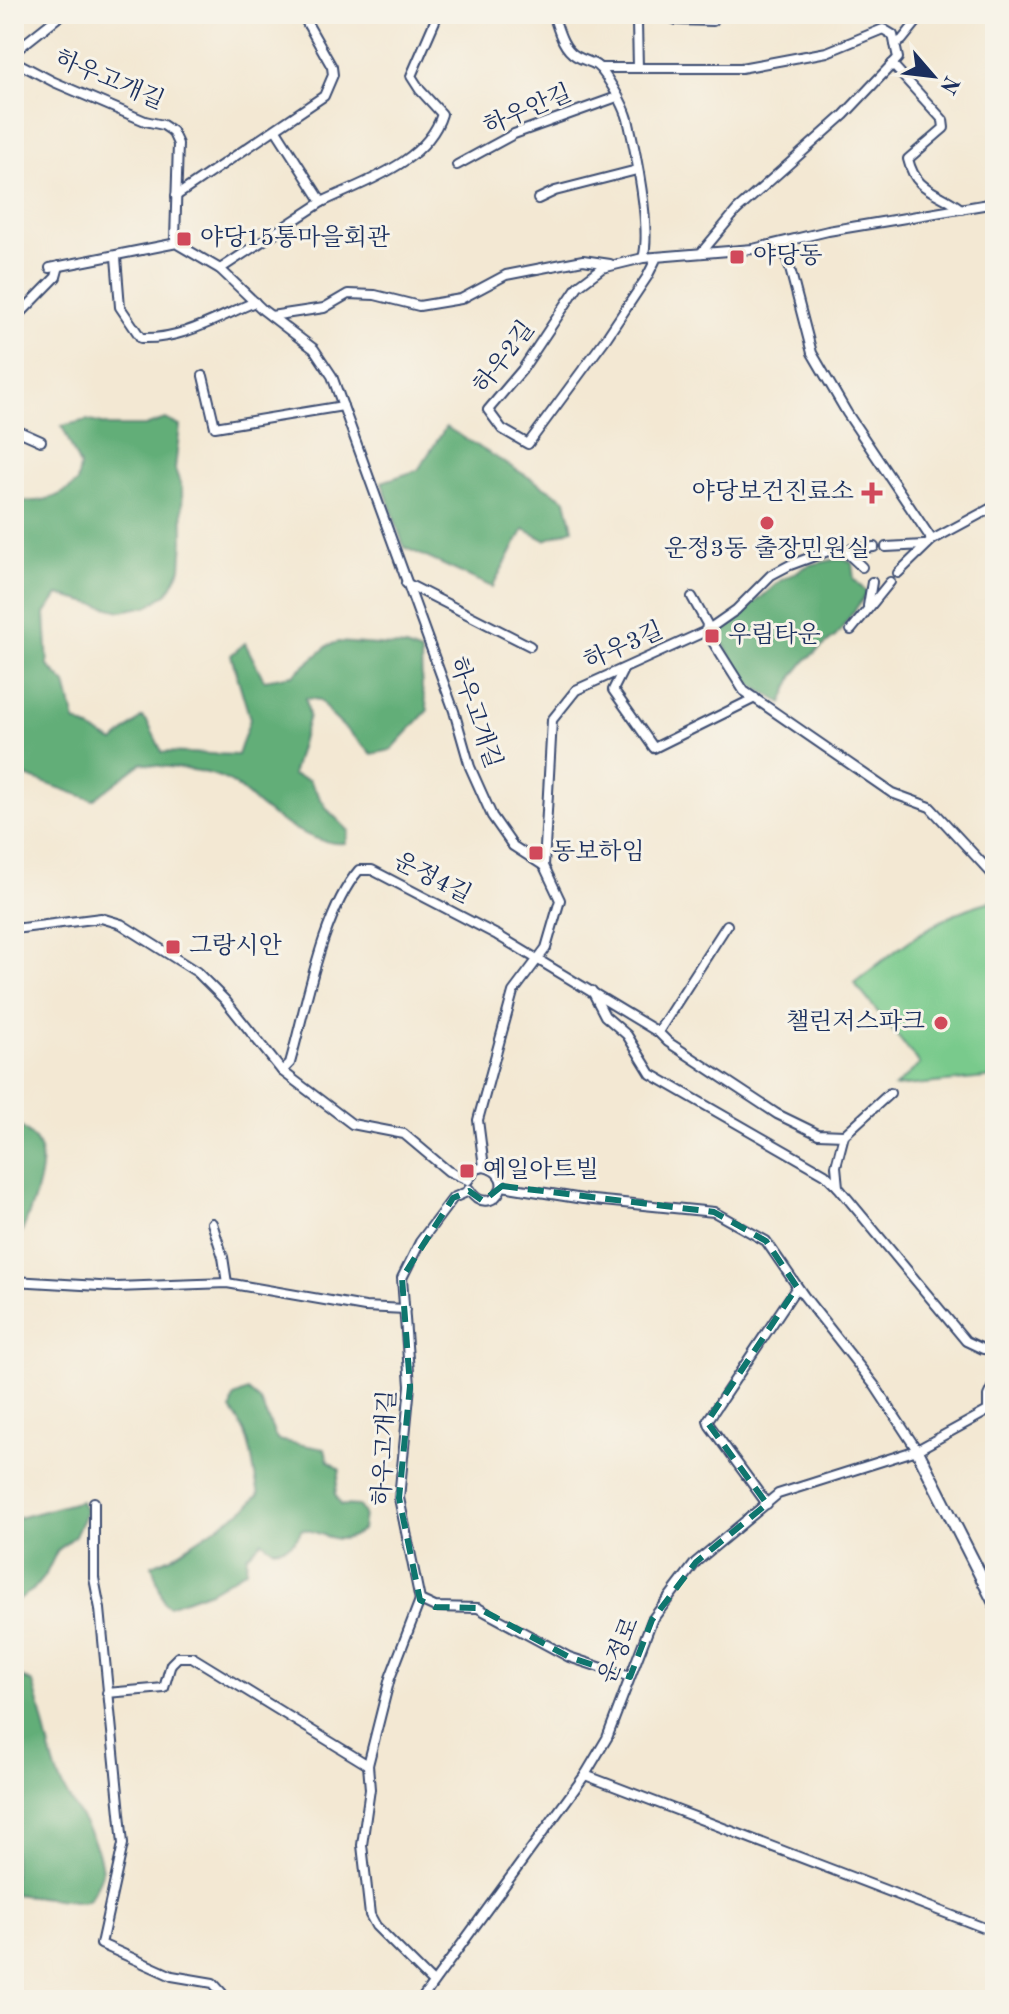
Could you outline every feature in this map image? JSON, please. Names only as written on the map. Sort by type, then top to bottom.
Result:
[{"type":"street","name":"하우고개길","points":[[14,52],[62,14]]},
{"type":"street","points":[[176,196],[324,96],[333,75],[332,67],[302,14]]},
{"type":"street","points":[[220,269],[322,202],[402,164],[439,124],[442,114],[411,76],[438,14]]},
{"type":"street","name":"하우안길","points":[[553,14],[565,46],[576,56],[595,62],[627,115],[647,246],[643,258]]},
{"type":"street","points":[[638,68],[637,23],[647,14]]},
{"type":"street","points":[[660,14],[677,20],[713,21]]},
{"type":"street","points":[[895,44],[923,14]]},
{"type":"street","points":[[600,68],[741,68],[827,52],[883,29],[893,35],[898,58],[844,115],[737,210],[701,253]]},
{"type":"street","name":"하우고개길","points":[[14,61],[54,82],[172,131],[178,144],[177,243],[220,269],[324,361],[454,711],[470,767],[492,816],[513,846],[544,866]]},
{"type":"street","points":[[892,64],[943,120],[944,128],[908,159],[912,175],[917,183],[961,209]]},
{"type":"street","name":"하우안길","points":[[457,165],[514,134],[617,97]]},
{"type":"street","points":[[276,130],[322,202]]},
{"type":"street","points":[[538,199],[555,191],[637,170]]},
{"type":"street","name":"하우2길","points":[[657,257],[607,337],[528,444],[502,429],[488,410],[522,370],[578,286],[602,268],[643,258],[753,249],[842,228],[995,203]]},
{"type":"street","points":[[783,242],[812,353],[928,543]]},
{"type":"street","points":[[14,320],[56,277],[55,267],[177,243]]},
{"type":"street","points":[[116,257],[120,307],[141,338],[158,338],[206,325],[255,302]]},
{"type":"street","points":[[271,316],[324,308],[348,294],[375,295],[419,306],[461,299],[506,275],[583,260],[615,264]]},
{"type":"street","points":[[203,376],[215,427],[343,406]]},
{"type":"street","points":[[14,429],[41,441]]},
{"type":"street","points":[[898,573],[928,543],[995,506]]},
{"type":"street","points":[[886,547],[928,543]]},
{"type":"street","name":"하우3길","points":[[544,866],[552,720],[576,690],[706,631],[736,610],[771,575],[810,556],[828,551],[874,547]]},
{"type":"street","points":[[845,551],[862,567]]},
{"type":"street","points":[[406,582],[530,646]]},
{"type":"street","points":[[868,607],[872,582]]},
{"type":"street","points":[[851,630],[890,582]]},
{"type":"street","points":[[692,597],[707,624],[706,631],[744,691],[892,793],[930,807],[995,877]]},
{"type":"street","points":[[623,669],[613,690],[654,748],[755,698]]},
{"type":"street","points":[[484,1167],[478,1120],[513,992],[546,948],[560,900],[544,866]]},
{"type":"street","name":"운정4길","points":[[282,1071],[290,1063],[332,913],[359,870],[372,870],[538,958],[658,1032],[668,1042],[777,1114],[818,1134],[844,1135]]},
{"type":"street","points":[[14,929],[101,918],[121,924],[197,972],[225,1000],[282,1071],[352,1124],[404,1134],[448,1171],[468,1180]]},
{"type":"street","points":[[658,1032],[727,925]]},
{"type":"street","name":"운정4길","points":[[591,991],[605,1016],[627,1035],[651,1074],[825,1174],[966,1341],[983,1349],[995,1350]]},
{"type":"street","points":[[838,1187],[836,1166],[844,1135],[890,1093]]},
{"type":"street","points":[[484,1167],[493,1169],[500,1176],[502,1186],[492,1200],[483,1201],[469,1191],[468,1180],[477,1169],[484,1167]]},
{"type":"street","points":[[502,1186],[583,1199],[714,1212],[766,1241],[797,1287],[875,1386],[917,1450],[995,1604]]},
{"type":"street","name":"하우고개길","points":[[420,1600],[399,1498],[410,1386],[402,1278],[420,1242],[453,1198],[469,1191]]},
{"type":"street","points":[[212,1223],[223,1257],[227,1283]]},
{"type":"street","points":[[14,1281],[116,1287],[227,1283],[365,1307],[405,1309]]},
{"type":"street","points":[[767,1504],[708,1420],[797,1287]]},
{"type":"street","points":[[991,1409],[988,1396],[995,1381]]},
{"type":"street","name":"운정로","points":[[421,2000],[585,1775],[607,1738],[652,1620],[696,1562],[778,1494],[917,1450],[991,1409]]},
{"type":"street","points":[[94,1502],[94,1578],[100,1609],[123,1844],[101,1944],[172,1976],[213,1983],[222,1993],[223,2000]]},
{"type":"street","points":[[433,1983],[376,1926],[370,1915],[362,1845],[370,1789],[368,1765],[390,1678],[420,1600],[435,1607],[478,1608],[569,1657],[630,1677]]},
{"type":"street","points":[[107,1693],[164,1688],[171,1664],[178,1657],[192,1657],[368,1765]]},
{"type":"street","points":[[585,1775],[995,1932]]},
{"type":"highlighted area","points":[[502,1186],[714,1212],[766,1241],[797,1287],[707,1422],[767,1504],[696,1562],[652,1620],[630,1677],[569,1657],[478,1608],[435,1607],[420,1600],[399,1498],[410,1386],[402,1278],[453,1198],[469,1191],[483,1201]]},
{"type":"green space","points":[[165,419],[180,426],[175,469],[182,489],[181,568],[168,593],[148,606],[121,611],[58,595],[45,614],[48,666],[66,684],[75,721],[114,742],[142,717],[162,752],[238,755],[250,719],[231,655],[245,643],[264,680],[293,675],[329,645],[338,642],[406,647],[421,653],[422,689],[428,710],[391,750],[372,754],[331,715],[320,700],[306,698],[309,716],[292,775],[309,780],[328,810],[349,831],[345,843],[324,841],[301,832],[269,813],[232,783],[199,771],[142,763],[93,800],[14,772],[14,500],[48,499],[77,483],[80,466],[62,426],[87,420],[109,426],[145,426]]},
{"type":"green space","points":[[446,427],[566,500],[573,529],[545,540],[524,529],[492,587],[404,547],[382,482],[418,470]]},
{"type":"green space","points":[[843,558],[852,563],[854,579],[867,593],[836,636],[807,659],[794,675],[782,703],[746,682],[718,635],[780,581],[809,565]]},
{"type":"green space","name":"챌린저스파크","points":[[995,900],[995,1077],[895,1087],[920,1064],[854,983],[903,945],[938,923]]},
{"type":"green space","points":[[14,1123],[36,1141],[41,1160],[34,1200],[14,1248]]},
{"type":"green space","points":[[248,1391],[260,1401],[277,1440],[325,1449],[328,1461],[340,1470],[335,1494],[341,1505],[359,1506],[364,1514],[362,1530],[339,1539],[302,1529],[290,1544],[273,1549],[262,1541],[247,1555],[246,1570],[210,1591],[169,1606],[164,1603],[152,1565],[171,1557],[247,1507],[259,1494],[248,1441],[231,1410],[234,1397]]},
{"type":"green space","points":[[81,1501],[86,1512],[75,1536],[57,1551],[46,1574],[33,1590],[14,1602],[14,1519]]},
{"type":"green space","points":[[14,1673],[33,1683],[57,1774],[90,1833],[100,1858],[101,1878],[89,1899],[82,1902],[14,1894]]},
{"type":"place","name":"야당15통마을회관","points":[[184,239]]},
{"type":"place","name":"야당동","points":[[737,257]]},
{"type":"place","name":"야당보건진료소","points":[[872,493]]},
{"type":"place","name":"운정3동 출장민원실","points":[[767,523]]},
{"type":"place","name":"우림타운","points":[[712,636]]},
{"type":"place","name":"동보하임","points":[[536,853]]},
{"type":"place","name":"그랑시안","points":[[173,947]]},
{"type":"place","name":"챌린저스파크","points":[[941,1023]]},
{"type":"place","name":"예일아트빌","points":[[467,1171]]}]
